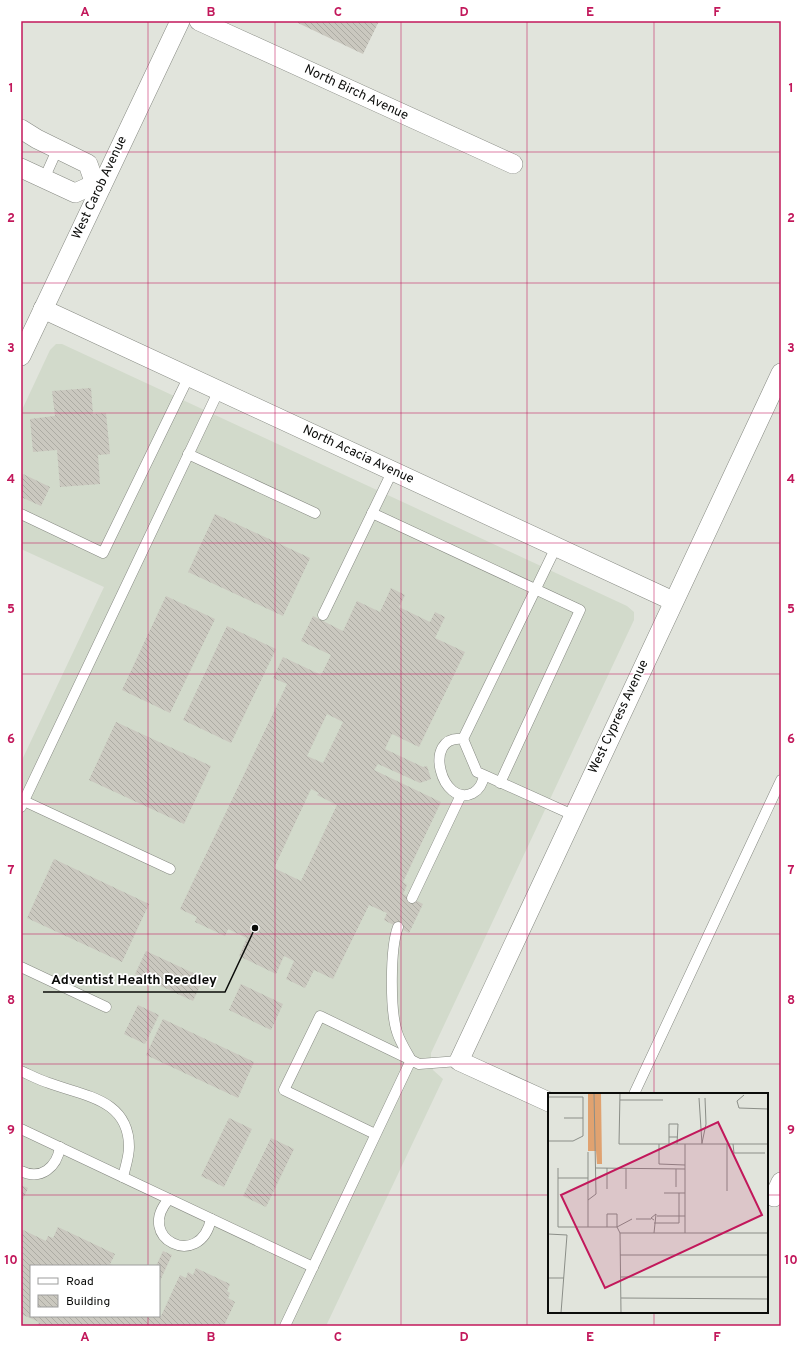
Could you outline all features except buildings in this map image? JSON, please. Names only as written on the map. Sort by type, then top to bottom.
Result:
[{"type":"street","name":"West Carob Avenue","points":[[21,356],[98,185],[180,21]]},
{"type":"street","name":"North Birch Avenue","points":[[199,21],[513,164]]},
{"type":"street","points":[[21,129],[57,150],[88,164],[98,185],[75,193],[21,168]]},
{"type":"street","name":"North Acacia Avenue","points":[[43,310],[393,470],[673,601]]},
{"type":"street","name":"West Cypress Avenue","points":[[459,1061],[781,373]]},
{"type":"street","points":[[459,1061],[548,1102]]},
{"type":"lane","points":[[44,179],[57,150]]},
{"type":"lane","points":[[21,514],[103,553],[189,376]]},
{"type":"lane","points":[[170,869],[22,804],[219,390]]},
{"type":"lane","points":[[188,454],[315,514]]},
{"type":"lane","points":[[323,615],[393,470]]},
{"type":"lane","points":[[372,513],[580,610],[500,782]]},
{"type":"lane","points":[[556,547],[463,739],[477,772],[573,815]]},
{"type":"lane","points":[[463,739],[454,739],[448,742],[444,746],[439,756],[440,768],[447,784],[455,793],[472,793],[477,790],[483,781],[484,775]]},
{"type":"lane","points":[[634,1093],[781,780]]},
{"type":"lane","points":[[412,898],[461,794]]},
{"type":"lane","points":[[398,927],[394,940],[392,957],[394,1018],[397,1033],[411,1060]]},
{"type":"lane","points":[[21,967],[106,1007]]},
{"type":"lane","points":[[375,1134],[284,1090],[320,1016],[419,1064],[459,1061]]},
{"type":"lane","points":[[285,1326],[411,1060]]},
{"type":"lane","points":[[21,1071],[48,1083],[90,1095],[106,1103],[117,1112],[124,1121],[128,1133],[129,1149],[123,1177]]},
{"type":"lane","points":[[21,1129],[313,1267]]},
{"type":"lane","points":[[21,1171],[35,1174],[52,1168],[58,1158],[60,1147]]},
{"type":"lane","points":[[169,1199],[161,1208],[158,1217],[159,1226],[162,1234],[168,1241],[176,1245],[185,1246],[202,1240],[209,1230],[211,1219]]},
{"type":"shaded area","points":[[56,344],[62,344],[627,606],[634,612],[634,620],[431,1053],[433,1070],[443,1079],[326,1326],[21,1326],[21,762],[104,587],[21,549],[21,412],[50,350]]},
{"type":"place","name":"Adventist Health Reedley","points":[[255,928]]}]
